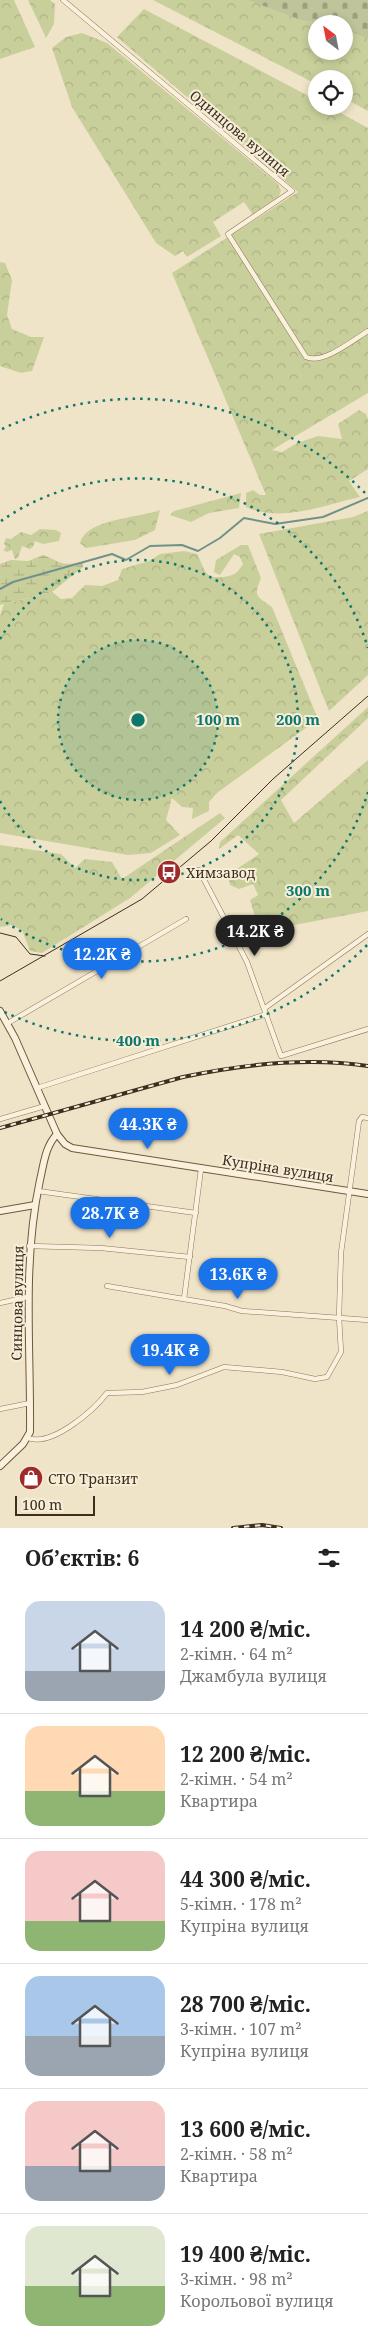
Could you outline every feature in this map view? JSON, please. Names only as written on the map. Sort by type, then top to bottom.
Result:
[{"type":"main road","name":"Купріна вулиця","points":[[0,1011],[8,1023],[57,1134],[65,1144],[78,1150],[368,1194]]},
{"type":"main road","name":"Синцова вулиця","points":[[28,1438],[30,1432],[27,1297],[29,1246],[35,1205],[48,1148],[57,1134]]},
{"type":"main road","points":[[0,1211],[35,1205]]},
{"type":"main road","points":[[0,1466],[28,1438]]},
{"type":"street","name":"Одинцова вулиця","points":[[63,0],[292,191],[228,234],[306,357],[318,359],[368,331]]},
{"type":"street","points":[[199,870],[247,962],[281,1056],[368,1029]]},
{"type":"street","points":[[8,1023],[186,919]]},
{"type":"street","points":[[37,1088],[266,1011],[368,934]]},
{"type":"street","points":[[0,1119],[45,1106]]},
{"type":"street","points":[[28,1438],[36,1441],[56,1435],[95,1408],[107,1393],[142,1392],[177,1385],[224,1367],[282,1372],[322,1380],[327,1377],[340,1352],[341,1253],[351,1192],[359,1122],[362,1117],[368,1118]]},
{"type":"street","points":[[184,1299],[201,1169]]},
{"type":"street","points":[[38,1191],[196,1213]]},
{"type":"street","points":[[29,1246],[101,1248],[190,1257]]},
{"type":"street","points":[[107,1286],[225,1306],[242,1311],[368,1320]]},
{"type":"street","points":[[0,1303],[27,1297]]},
{"type":"street","points":[[0,1409],[30,1403]]},
{"type":"green space","points":[[0,0],[14,0],[35,47],[0,59]]},
{"type":"green space","points":[[28,0],[50,0],[55,4],[54,24],[46,38]]},
{"type":"green space","points":[[153,0],[368,0],[368,111],[353,103],[353,70],[308,70],[308,80]]},
{"type":"green space","points":[[248,0],[368,0],[368,39],[353,32],[353,15],[308,15],[308,21],[301,20]]},
{"type":"green space","points":[[144,9],[308,96],[308,115],[344,115],[368,128],[368,393],[272,450],[282,452],[297,443],[318,436],[342,439],[338,424],[359,410],[366,414],[368,419],[368,469],[349,481],[360,497],[318,508],[288,513],[260,511],[246,507],[246,493],[253,490],[260,495],[266,495],[172,273],[298,192],[117,37]]},
{"type":"green space","points":[[82,33],[107,43],[278,184],[281,191],[278,198],[253,215],[244,202],[213,222],[221,236],[187,257],[183,251],[175,256],[156,243],[72,107],[52,48],[66,37]]},
{"type":"green space","points":[[0,262],[5,263],[12,280],[7,315],[12,329],[31,337],[44,337],[32,371],[21,373],[0,366]]},
{"type":"green space","points":[[241,493],[239,508],[209,513],[191,522],[170,515],[174,511]]},
{"type":"green space","points":[[160,510],[155,530],[135,540],[86,548],[80,543],[84,535],[102,524]]},
{"type":"green space","points":[[368,511],[368,675],[329,711],[259,534],[353,517]]},
{"type":"green space","points":[[40,529],[56,530],[61,533],[59,541],[43,544],[35,541],[30,549],[22,546],[18,558],[15,559],[12,550],[7,552],[3,550],[6,547],[4,543],[6,538],[11,539],[21,532],[31,535]]},
{"type":"green space","points":[[241,545],[248,545],[261,578],[257,589],[258,596],[272,607],[318,719],[217,793],[209,802],[209,811],[192,819],[193,808],[182,807],[172,798],[166,820],[180,835],[151,853],[128,855],[0,833],[0,615],[4,604],[52,592],[61,599],[72,598],[85,585],[102,586],[118,580],[122,569],[149,561],[160,554],[184,551],[197,554],[209,575],[212,577],[227,576],[235,574],[241,567],[243,564],[240,557],[234,554],[220,575],[214,572],[216,560]]},
{"type":"green space","points":[[43,555],[65,564],[83,562],[83,567],[52,592],[0,605],[0,564],[11,560],[28,561]]},
{"type":"green space","points":[[368,707],[368,718],[281,800],[294,823],[368,760],[368,911],[268,930],[258,926],[250,900],[258,895],[253,884],[239,889],[230,885],[228,875],[259,854],[238,835],[219,849],[220,842]]},
{"type":"green space","points":[[220,813],[225,818],[130,898],[42,953],[30,951],[22,930],[11,925],[0,927],[0,845],[61,854],[75,868],[85,859],[112,862],[122,879]]},
{"type":"waterway","points":[[0,589],[13,582],[112,554],[126,560],[150,546],[182,545],[198,551],[220,538],[244,518],[275,524],[323,517],[368,498]]},
{"type":"tram line","points":[[0,981],[142,899],[211,841],[273,779],[368,696]]},
{"type":"tram line","points":[[0,933],[16,937],[30,954],[45,956]]},
{"type":"railway","points":[[0,1128],[183,1077],[252,1065],[322,1062],[368,1066]]},
{"type":"railway","points":[[233,1528],[262,1525],[281,1528]]},
{"type":"place","name":"Химзавод","points":[[169,872]]},
{"type":"place","name":"СТО Транзит","points":[[31,1478]]}]
